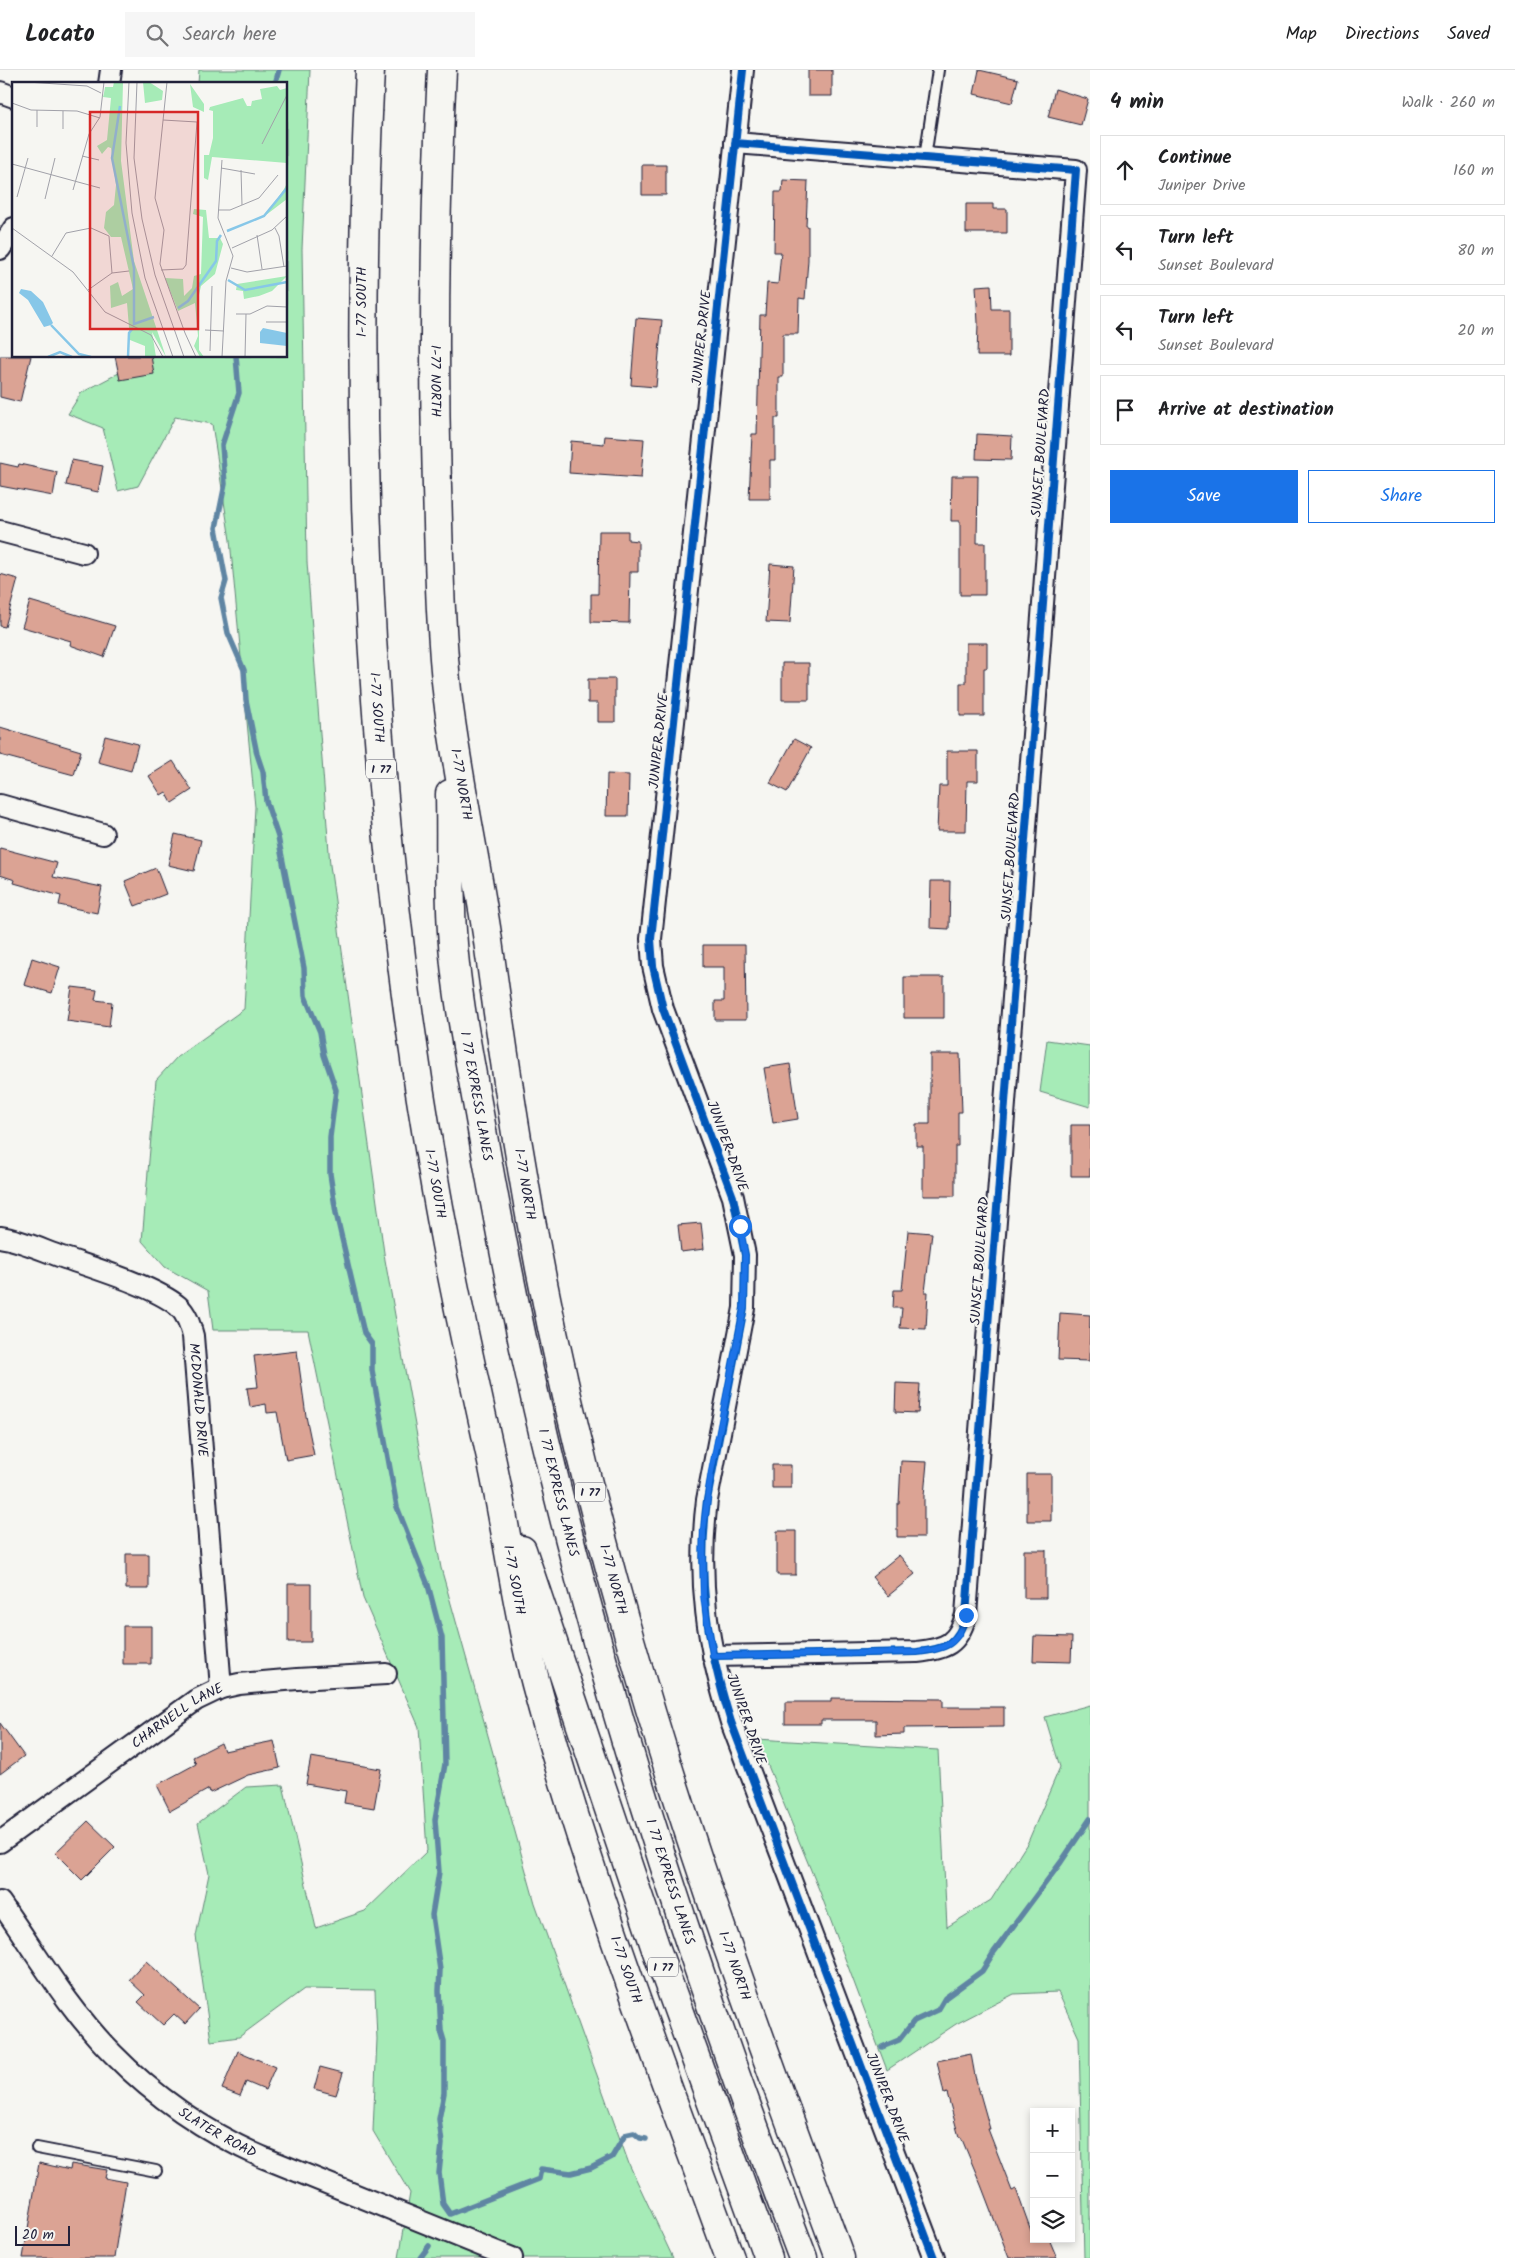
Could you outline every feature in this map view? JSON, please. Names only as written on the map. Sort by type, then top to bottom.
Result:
[{"type":"highway","name":"I-77 SOUTH","points":[[370,70],[363,236],[362,393],[366,538],[382,781],[400,944],[432,1165],[459,1313],[492,1459],[520,1620],[550,1736],[618,1948],[730,2258]]},
{"type":"highway","name":"I-77 NORTH","points":[[442,70],[436,238],[435,373],[438,536],[448,698],[487,934],[518,1151],[546,1296],[588,1484],[630,1641],[692,1842],[745,1999],[840,2258]]},
{"type":"highway","name":"I 77 EXPRESS LANES","points":[[448,698],[452,931],[469,1061],[504,1257],[548,1460],[608,1687],[679,1914],[721,2038],[803,2258]]},
{"type":"highway","name":"I 77","points":[[492,1459],[655,1946],[768,2258]]},
{"type":"street","name":"JUNIPER DRIVE","points":[[743,70],[651,939],[656,987],[733,1197],[745,1255],[744,1308],[711,1472],[703,1531],[703,1595],[713,1656],[731,1722],[934,2258]]},
{"type":"street","points":[[0,92],[12,96]]},
{"type":"street","name":"SUNSET BOULEVARD","points":[[713,1656],[940,1650],[956,1638],[962,1629],[966,1615],[1076,170],[735,143]]},
{"type":"street","points":[[0,249],[12,231]]},
{"type":"street","points":[[0,530],[84,553]]},
{"type":"street","points":[[0,805],[103,834]]},
{"type":"street","name":"MCDONALD DRIVE","points":[[0,1237],[108,1274],[164,1296],[182,1310],[189,1321],[193,1336],[221,1688]]},
{"type":"street","name":"CHARNELL LANE","points":[[0,1842],[196,1700],[221,1688],[239,1684],[297,1678],[386,1674]]},
{"type":"street","name":"SLATER ROAD","points":[[0,1902],[80,2016],[112,2053],[148,2087],[186,2115],[229,2142],[270,2161],[512,2258]]},
{"type":"lane","points":[[925,158],[938,70]]},
{"type":"lane","points":[[37,2148],[156,2171]]},
{"type":"green space","points":[[199,70],[310,70],[302,249],[307,562],[330,865],[385,1260],[441,1568],[535,1903],[629,2164],[673,2258],[399,2258],[410,2193],[373,2131],[377,2039],[375,1990],[304,1989],[239,2037],[211,2041],[196,1936],[209,1874],[198,1823],[246,1787],[283,1785],[316,1928],[365,1911],[427,1851],[419,1727],[363,1598],[308,1330],[213,1330],[208,1291],[165,1267],[142,1241],[156,1080],[177,1057],[244,1009],[255,807],[230,540],[212,424],[175,417],[138,486],[118,491],[103,428],[68,414],[81,393],[147,358],[288,358],[288,82],[198,82]]},
{"type":"green space","points":[[1047,1040],[1090,1046],[1090,1107],[1040,1092]]},
{"type":"green space","points":[[1090,1705],[1090,2258],[1084,2258],[1079,2038],[1058,1992],[1014,1994],[956,2024],[887,2070],[820,1892],[757,1739],[938,1750],[947,1927],[991,1900],[1028,1842],[1060,1767],[1045,1717]]},
{"type":"building","points":[[808,70],[832,70],[832,96],[808,96]]},
{"type":"building","points":[[979,70],[1018,79],[1012,103],[974,94]]},
{"type":"building","points":[[1055,89],[1088,99],[1081,125],[1048,117]]},
{"type":"building","points":[[642,165],[666,165],[666,195],[642,195]]},
{"type":"building","points":[[783,180],[808,181],[806,226],[808,226],[808,260],[805,299],[799,298],[798,334],[783,334],[783,377],[779,377],[779,418],[775,418],[775,460],[770,460],[770,499],[749,499],[752,434],[757,434],[760,315],[765,315],[767,283],[778,284],[781,252],[774,252],[775,192],[782,192]]},
{"type":"building","points":[[966,204],[993,204],[993,209],[1007,209],[1007,233],[966,233]]},
{"type":"building","points":[[991,285],[992,309],[1009,309],[1009,356],[977,356],[976,286]]},
{"type":"building","points":[[636,318],[662,320],[656,387],[631,385]]},
{"type":"building","points":[[0,356],[31,358],[20,402],[0,397]]},
{"type":"building","points":[[115,358],[151,358],[154,374],[120,380]]},
{"type":"building","points":[[977,434],[1012,436],[1011,460],[976,459]]},
{"type":"building","points":[[605,436],[644,439],[641,478],[569,473],[571,441],[604,444]]},
{"type":"building","points":[[72,460],[103,466],[98,492],[66,485]]},
{"type":"building","points":[[0,463],[18,467],[19,464],[57,472],[53,496],[0,486]]},
{"type":"building","points":[[952,476],[978,476],[977,543],[985,543],[985,595],[960,595],[960,521],[951,521]]},
{"type":"building","points":[[599,531],[628,531],[628,540],[638,541],[638,572],[630,572],[629,623],[591,622],[591,594],[598,594]]},
{"type":"building","points":[[770,564],[794,566],[790,623],[766,622]]},
{"type":"building","points":[[0,574],[18,579],[5,627],[0,626]]},
{"type":"building","points":[[30,601],[115,626],[104,657],[70,645],[71,641],[22,627]]},
{"type":"building","points":[[966,643],[987,643],[987,668],[984,668],[984,716],[960,716],[960,683],[966,683]]},
{"type":"building","points":[[782,663],[809,663],[809,700],[782,700]]},
{"type":"building","points":[[588,679],[615,679],[615,722],[598,722],[598,703],[588,703]]},
{"type":"building","points":[[0,727],[81,751],[74,775],[0,755]]},
{"type":"building","points":[[105,736],[138,744],[131,771],[98,762]]},
{"type":"building","points":[[794,739],[811,748],[787,792],[770,783]]},
{"type":"building","points":[[947,751],[978,751],[978,781],[967,781],[966,831],[937,831],[939,786],[947,786]]},
{"type":"building","points":[[173,761],[192,790],[172,803],[166,792],[161,795],[149,776]]},
{"type":"building","points":[[607,774],[629,775],[628,816],[606,816]]},
{"type":"building","points":[[175,834],[201,840],[194,871],[168,865]]},
{"type":"building","points":[[0,848],[57,863],[53,877],[102,887],[97,913],[59,905],[61,896],[14,883],[15,880],[0,875]]},
{"type":"building","points":[[156,868],[166,894],[135,906],[125,881]]},
{"type":"building","points":[[931,881],[950,881],[949,929],[930,928]]},
{"type":"building","points":[[703,945],[745,945],[746,1020],[715,1020],[715,1001],[724,1001],[724,967],[703,967]]},
{"type":"building","points":[[32,958],[60,967],[52,993],[24,985]]},
{"type":"building","points":[[904,977],[944,977],[944,1018],[904,1018]]},
{"type":"building","points":[[72,987],[97,990],[95,1000],[112,1002],[109,1027],[67,1021]]},
{"type":"building","points":[[930,1054],[960,1054],[962,1112],[958,1112],[958,1146],[955,1146],[955,1196],[923,1196],[923,1146],[916,1146],[916,1124],[930,1124]]},
{"type":"building","points":[[790,1064],[798,1119],[773,1123],[764,1068]]},
{"type":"building","points":[[1071,1125],[1090,1125],[1090,1176],[1071,1176]]},
{"type":"building","points":[[701,1223],[704,1249],[681,1252],[678,1225]]},
{"type":"building","points":[[908,1231],[932,1233],[925,1292],[928,1292],[926,1329],[900,1328],[902,1308],[893,1308],[894,1290],[902,1290]]},
{"type":"building","points":[[1060,1313],[1090,1315],[1089,1361],[1058,1360]]},
{"type":"building","points":[[297,1351],[306,1416],[314,1455],[286,1460],[277,1412],[267,1413],[266,1404],[250,1407],[247,1388],[258,1387],[254,1356]]},
{"type":"building","points":[[896,1383],[920,1384],[918,1413],[895,1412]]},
{"type":"building","points":[[901,1461],[927,1462],[924,1496],[924,1537],[897,1537],[897,1504],[899,1504]]},
{"type":"building","points":[[772,1465],[791,1465],[791,1488],[772,1488]]},
{"type":"building","points":[[1027,1474],[1051,1474],[1051,1521],[1027,1521]]},
{"type":"building","points":[[777,1531],[796,1531],[796,1575],[777,1575]]},
{"type":"building","points":[[1024,1550],[1046,1550],[1046,1598],[1024,1598]]},
{"type":"building","points":[[126,1554],[149,1554],[149,1589],[126,1589]]},
{"type":"building","points":[[899,1555],[915,1574],[888,1596],[872,1577]]},
{"type":"building","points":[[288,1584],[311,1584],[311,1642],[288,1642]]},
{"type":"building","points":[[123,1626],[151,1626],[151,1664],[123,1664]]},
{"type":"building","points":[[1034,1636],[1072,1637],[1071,1662],[1033,1661]]},
{"type":"building","points":[[831,1698],[943,1699],[943,1707],[1004,1707],[1004,1727],[904,1728],[904,1734],[876,1735],[876,1720],[821,1720],[821,1724],[785,1724],[785,1702],[831,1702]]},
{"type":"building","points":[[0,1723],[24,1756],[0,1774]]},
{"type":"building","points":[[274,1741],[280,1768],[248,1775],[210,1793],[209,1789],[170,1811],[157,1785],[196,1764],[193,1757],[221,1743],[224,1751]]},
{"type":"building","points":[[311,1757],[381,1769],[374,1808],[344,1803],[346,1791],[306,1784]]},
{"type":"building","points":[[88,1821],[115,1847],[82,1880],[55,1853]]},
{"type":"building","points":[[146,1961],[199,2009],[185,2024],[174,2014],[163,2025],[138,2002],[145,1995],[129,1980]]},
{"type":"building","points":[[238,2051],[275,2067],[265,2090],[246,2082],[240,2096],[222,2089]]},
{"type":"building","points":[[971,2054],[975,2076],[990,2129],[988,2129],[1012,2191],[1016,2189],[1030,2228],[1030,2243],[1051,2243],[1057,2258],[1009,2258],[981,2185],[961,2137],[959,2137],[947,2093],[944,2094],[937,2061]]},
{"type":"building","points":[[320,2067],[343,2073],[336,2095],[314,2089]]},
{"type":"building","points":[[39,2163],[70,2170],[71,2164],[107,2170],[105,2178],[126,2182],[114,2258],[23,2258]]},
{"type":"waterway","points":[[276,82],[279,70]]},
{"type":"waterway","points":[[236,358],[239,393],[222,445],[225,484],[216,528],[226,581],[221,598],[228,633],[244,670],[246,700],[257,754],[263,772],[266,801],[278,837],[304,968],[305,996],[320,1032],[324,1055],[336,1090],[330,1137],[330,1174],[336,1213],[364,1333],[372,1344],[372,1370],[397,1507],[428,1585],[442,1638],[445,1764],[435,1820],[439,1872],[432,1915],[440,1970],[441,2031],[444,2041],[444,2093],[439,2119],[442,2144],[439,2173],[443,2204],[450,2214],[539,2179],[541,2169],[571,2173],[591,2168],[612,2157],[625,2135],[634,2133],[640,2138],[646,2139]]},
{"type":"waterway","points":[[882,2047],[899,2040],[914,2021],[938,2010],[945,1998],[982,1971],[1090,1819]]},
{"type":"waterway","points":[[420,2258],[429,2246]]},
{"type":"cycle path","points":[[743,70],[651,939],[653,966],[663,1009],[733,1197],[745,1255],[744,1308],[707,1500],[703,1558],[706,1612],[716,1666],[731,1722],[934,2258]]},
{"type":"cycle path","points":[[713,1656],[927,1651],[943,1647],[955,1639],[966,1615],[1076,170],[735,143]]},
{"type":"route","points":[[740,1226],[745,1255],[744,1308],[711,1472],[703,1531],[703,1595],[713,1656],[940,1650],[956,1638],[962,1629],[966,1615]]}]
